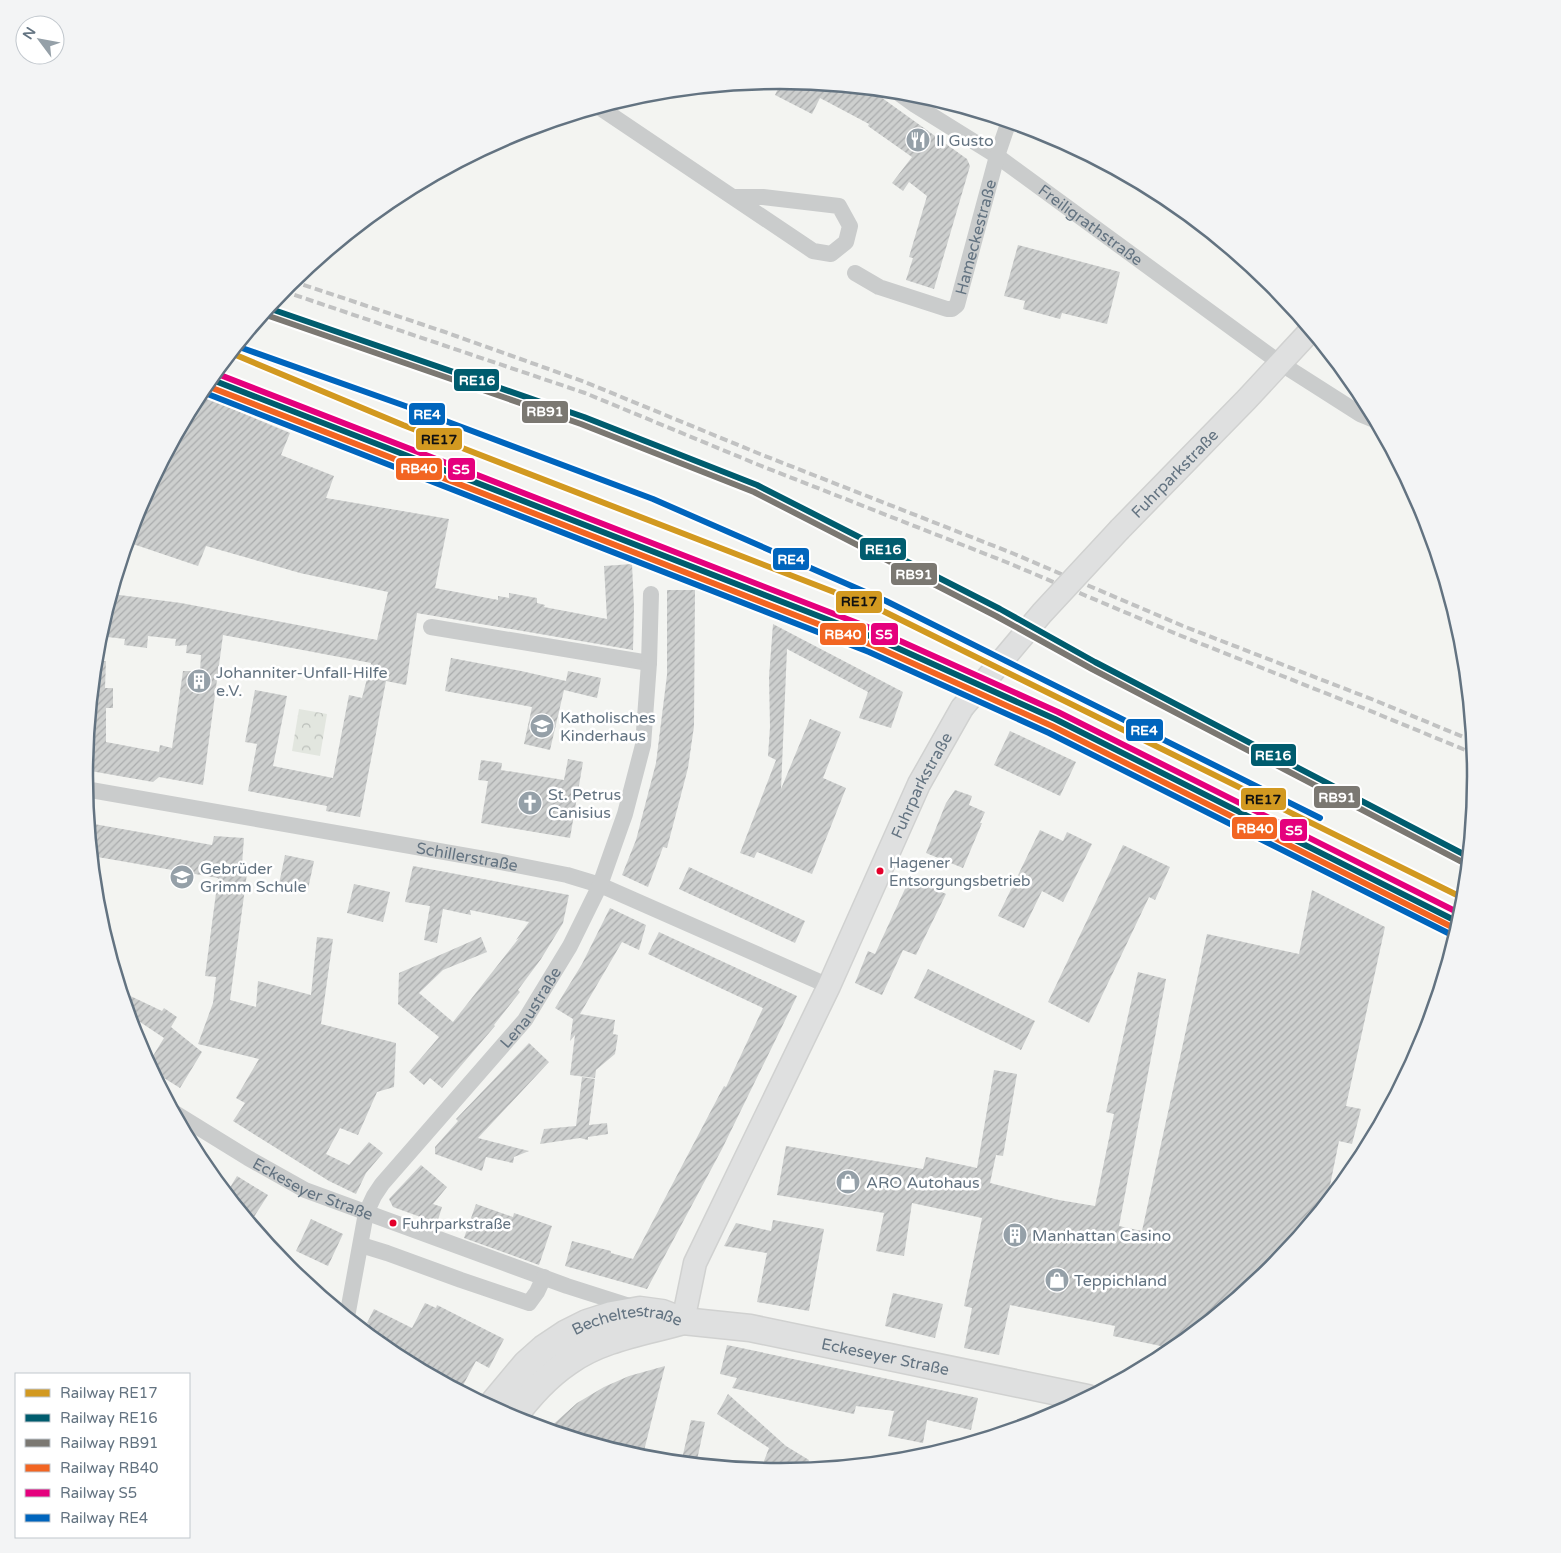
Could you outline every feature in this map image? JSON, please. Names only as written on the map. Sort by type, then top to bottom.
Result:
[{"type":"main road","name":"Fuhrparkstraße","points":[[683,1321],[695,1263],[829,986],[919,784],[962,708],[1042,613],[1120,529],[1248,399],[1307,334]]},
{"type":"main road","name":"Becheltestraße","points":[[495,1402],[526,1364],[544,1348],[565,1334],[588,1323],[612,1315],[640,1310],[662,1314],[683,1321]]},
{"type":"main road","name":"Becheltestraße","points":[[517,1412],[546,1379],[569,1361],[596,1347],[683,1321]]},
{"type":"main road","name":"Eckeseyer Straße","points":[[683,1321],[750,1328],[1078,1396]]},
{"type":"street","name":"Freiligrathstraße","points":[[910,101],[997,156],[1280,363],[1366,417]]},
{"type":"street","points":[[605,111],[813,251],[831,254],[846,242],[850,226],[839,206],[763,197],[733,197]]},
{"type":"street","name":"Hameckestraße","points":[[855,273],[878,287],[946,309],[952,309],[957,305],[997,156],[1007,127]]},
{"type":"street","name":"Lenaustraße","points":[[348,1311],[366,1213],[374,1196],[382,1184],[525,1020],[570,946],[600,885],[625,814],[643,744],[649,663],[651,594]]},
{"type":"street","points":[[431,627],[649,663]]},
{"type":"street","name":"Schillerstraße","points":[[93,790],[568,875],[600,885],[829,986]]},
{"type":"street","name":"Eckeseyer Straße","points":[[185,1120],[305,1190],[640,1310]]},
{"type":"street","name":"Eckeseyer Straße","points":[[361,1245],[387,1252],[529,1303],[544,1277]]},
{"type":"green space","points":[[299,709],[327,714],[320,756],[292,751]]},
{"type":"building","points":[[778,89],[780,89],[825,90],[880,97],[967,159],[970,166],[934,289],[906,280],[913,258],[909,257],[927,196],[909,182],[903,191],[892,183],[912,157],[868,126],[869,124],[820,98],[812,114],[775,95]]},
{"type":"building","points":[[1018,245],[1120,272],[1107,324],[1062,313],[1060,319],[1023,309],[1025,301],[1004,296]]},
{"type":"building","points":[[206,398],[290,433],[281,455],[334,476],[326,498],[449,519],[435,588],[498,600],[498,596],[509,598],[509,593],[537,598],[537,603],[545,605],[544,607],[607,619],[604,566],[632,564],[633,650],[417,613],[406,685],[386,681],[360,817],[326,811],[327,806],[248,791],[257,744],[245,742],[255,690],[287,696],[273,766],[333,778],[349,695],[362,698],[371,663],[223,635],[203,785],[159,777],[153,782],[93,771],[94,732],[103,661],[106,661],[105,688],[113,688],[113,708],[106,708],[106,742],[159,752],[160,745],[172,748],[183,671],[200,671],[201,655],[186,653],[187,645],[175,646],[176,639],[148,636],[147,648],[124,645],[125,639],[107,637],[117,595],[181,603],[377,640],[388,592],[300,573],[206,546],[198,566],[133,544],[164,472]]},
{"type":"building","points":[[667,590],[695,590],[694,726],[688,768],[667,848],[663,847],[648,887],[622,875],[636,840],[656,763],[667,675]]},
{"type":"building","points":[[773,624],[903,692],[891,728],[859,718],[868,692],[787,649],[781,789],[810,719],[841,732],[823,778],[846,788],[812,874],[757,852],[754,858],[740,853],[776,760],[768,756],[770,727],[769,677]]},
{"type":"building","points":[[451,658],[566,681],[568,671],[601,678],[597,698],[564,690],[550,750],[524,744],[532,707],[445,691]]},
{"type":"building","points":[[1010,731],[1076,762],[1060,796],[994,765]]},
{"type":"building","name":"St. Petrus Canisius","points":[[568,759],[583,762],[570,838],[481,823],[488,781],[478,780],[481,760],[502,763],[501,770],[564,780]]},
{"type":"building","points":[[955,790],[972,796],[969,805],[985,812],[963,868],[926,853],[946,803]]},
{"type":"building","points":[[94,824],[212,845],[214,836],[244,838],[242,864],[248,866],[230,1000],[256,1007],[258,981],[311,995],[317,937],[333,939],[321,1024],[396,1043],[394,1087],[377,1092],[358,1135],[340,1128],[326,1154],[349,1165],[369,1142],[383,1153],[366,1173],[356,1194],[329,1181],[233,1121],[245,1103],[236,1098],[259,1059],[198,1044],[213,1003],[216,977],[205,976],[218,878],[98,857]]},
{"type":"building","points":[[1040,830],[1063,841],[1067,832],[1092,844],[1063,902],[1042,891],[1024,928],[998,916]]},
{"type":"building","points":[[1123,845],[1170,867],[1155,900],[1149,897],[1089,1023],[1048,1002]]},
{"type":"building","points":[[285,855],[314,861],[308,889],[279,884]]},
{"type":"building","points":[[413,866],[569,895],[563,923],[541,959],[518,990],[520,992],[495,1026],[442,1088],[430,1078],[424,1085],[409,1072],[439,1037],[398,1004],[399,973],[481,937],[487,952],[443,970],[419,993],[453,1022],[519,938],[516,940],[529,922],[470,910],[471,915],[443,909],[437,943],[424,940],[430,906],[405,902]]},
{"type":"building","points":[[689,867],[805,921],[795,943],[679,889]]},
{"type":"building","points":[[910,878],[946,894],[916,955],[903,950],[882,995],[855,983],[868,951],[875,954]]},
{"type":"building","points":[[354,884],[390,892],[383,922],[347,913]]},
{"type":"building","points":[[1312,890],[1385,927],[1346,1106],[1361,1109],[1352,1144],[1339,1141],[1329,1191],[1298,1230],[1234,1294],[1165,1347],[1113,1336],[1115,1326],[1010,1305],[999,1355],[964,1348],[972,1308],[964,1306],[982,1218],[912,1203],[904,1256],[876,1251],[884,1213],[777,1195],[786,1146],[923,1169],[926,1157],[977,1168],[994,1070],[1017,1074],[1003,1156],[996,1155],[990,1183],[1059,1200],[1095,1206],[1114,1114],[1106,1112],[1138,972],[1166,979],[1119,1226],[1142,1231],[1207,934],[1299,954]]},
{"type":"building","points":[[610,908],[646,925],[639,950],[622,942],[580,1014],[615,1020],[613,1034],[618,1035],[615,1054],[596,1070],[595,1078],[570,1075],[575,1035],[570,1041],[573,1019],[555,1008],[582,964]]},
{"type":"building","points":[[659,932],[797,996],[722,1149],[647,1289],[565,1266],[572,1241],[633,1259],[724,1086],[726,1087],[763,1008],[648,954]]},
{"type":"building","points":[[928,969],[1035,1021],[1021,1050],[914,998]]},
{"type":"building","points":[[128,995],[162,1011],[164,1008],[177,1017],[171,1027],[202,1052],[180,1088],[162,1077],[153,1056],[164,1038],[140,1022],[139,1024]]},
{"type":"building","points":[[529,1043],[549,1062],[478,1138],[529,1151],[514,1157],[513,1163],[486,1157],[482,1171],[435,1154],[435,1147],[458,1121],[456,1119]]},
{"type":"building","points":[[582,1077],[595,1079],[589,1125],[607,1123],[608,1134],[588,1137],[588,1140],[580,1138],[540,1144],[544,1129],[576,1126]]},
{"type":"building","points":[[421,1165],[447,1187],[433,1204],[442,1207],[437,1223],[393,1207],[389,1199]]},
{"type":"building","points":[[237,1176],[268,1195],[253,1218],[230,1188]]},
{"type":"building","points":[[476,1204],[513,1217],[514,1213],[552,1226],[539,1265],[464,1238]]},
{"type":"building","points":[[311,1219],[343,1234],[328,1266],[296,1251]]},
{"type":"building","points":[[773,1220],[824,1229],[809,1311],[757,1302],[767,1253],[724,1246],[736,1223],[771,1231]]},
{"type":"building","points":[[893,1293],[943,1304],[935,1338],[885,1326]]},
{"type":"building","points":[[425,1303],[436,1308],[437,1305],[504,1339],[489,1368],[476,1361],[463,1386],[398,1348],[368,1326],[369,1324],[367,1323],[374,1309],[412,1328]]},
{"type":"building","points":[[727,1345],[978,1398],[971,1430],[927,1420],[923,1443],[888,1436],[894,1411],[856,1406],[854,1414],[732,1388],[737,1378],[720,1374]]},
{"type":"building","points":[[665,1366],[644,1451],[602,1441],[552,1425],[577,1403],[604,1387],[629,1376]]},
{"type":"building","points":[[728,1394],[786,1446],[809,1460],[808,1463],[763,1464],[769,1448],[717,1414]]},
{"type":"building","points":[[691,1420],[705,1422],[697,1459],[682,1457]]},
{"type":"railway","points":[[301,284],[442,331],[585,382],[760,454],[1012,553],[1183,626],[1374,700],[1467,739]]},
{"type":"railway","points":[[291,294],[585,393],[759,465],[1006,562],[1179,635],[1467,751]]},
{"type":"rail line","name":"RE16","points":[[275,310],[584,417],[757,485],[1000,609],[1095,662],[1463,854]]},
{"type":"rail line","name":"RB91","points":[[269,316],[581,424],[754,492],[996,616],[1092,669],[1462,862]]},
{"type":"rail line","name":"RE4","points":[[243,348],[411,408],[653,499],[886,601],[1320,818]]},
{"type":"rail line","name":"RE17","points":[[237,356],[403,425],[883,611],[1457,895]]},
{"type":"rail line","name":"S5","points":[[222,376],[878,631],[1058,712],[1455,911]]},
{"type":"rail line","name":"RE16","points":[[218,382],[875,638],[1055,719],[1453,920]]},
{"type":"rail line","name":"RB40","points":[[213,388],[872,645],[1052,726],[1451,927]]},
{"type":"rail line","name":"RE4","points":[[209,394],[869,652],[1049,733],[1450,934]]},
{"type":"place","name":"Il Gusto","points":[[918,140]]},
{"type":"place","name":"Johanniter-Unfall-Hilfe e.V.","points":[[199,681]]},
{"type":"place","name":"Katholisches Kinderhaus","points":[[542,726]]},
{"type":"place","name":"St. Petrus Canisius","points":[[530,803]]},
{"type":"place","name":"Hagener Entsorgungsbetrieb","points":[[880,871]]},
{"type":"place","name":"Gebrüder Grimm Schule","points":[[182,877]]},
{"type":"place","name":"ARO Autohaus","points":[[848,1182]]},
{"type":"place","name":"Fuhrparkstraße","points":[[393,1223]]},
{"type":"place","name":"Manhattan Casino","points":[[1015,1235]]},
{"type":"place","name":"Teppichland","points":[[1057,1280]]}]
